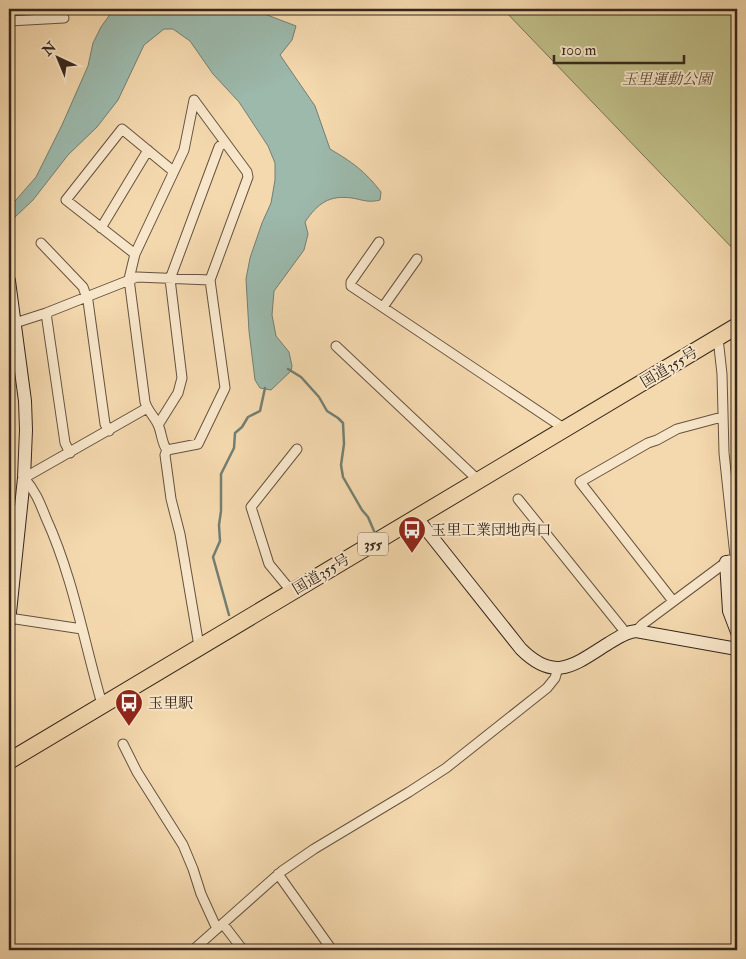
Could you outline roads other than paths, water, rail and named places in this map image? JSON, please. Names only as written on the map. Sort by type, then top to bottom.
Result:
[{"type":"highway","name":"国道355号","points":[[9,761],[737,326]]},
{"type":"street","points":[[9,21],[64,18]]},
{"type":"street","points":[[194,100],[247,172],[248,177],[210,280],[224,390],[198,444],[167,450],[164,447],[158,425],[147,408],[129,279],[135,254],[184,150],[194,100]]},
{"type":"street","points":[[135,254],[66,200],[122,129],[173,171]]},
{"type":"street","points":[[158,425],[178,393],[182,378],[170,279],[219,147],[224,142]]},
{"type":"street","points":[[100,228],[148,150]]},
{"type":"street","points":[[379,242],[350,284],[565,429]]},
{"type":"street","points":[[41,243],[82,287],[88,301],[105,424],[109,430]]},
{"type":"street","points":[[383,307],[417,259]]},
{"type":"street","points":[[15,323],[46,313],[136,277],[210,280]]},
{"type":"street","points":[[9,282],[25,411],[26,454],[9,620],[82,629]]},
{"type":"street","points":[[46,313],[65,443],[70,453]]},
{"type":"street","points":[[718,338],[722,374],[724,453],[733,558],[729,611],[737,632]]},
{"type":"street","points":[[336,346],[478,480]]},
{"type":"street","points":[[24,478],[147,408]]},
{"type":"street","points":[[674,601],[580,482],[648,442],[657,440],[677,429],[722,417]]},
{"type":"street","points":[[292,592],[269,564],[252,507],[297,449]]},
{"type":"street","points":[[167,450],[165,456],[171,499],[180,534],[199,646]]},
{"type":"street","points":[[24,478],[32,487],[57,542],[102,704]]},
{"type":"street","points":[[518,499],[631,632],[737,649]]},
{"type":"street","points":[[417,518],[521,649],[537,664],[558,668],[574,665],[631,632],[733,558]]},
{"type":"street","points":[[193,950],[278,874],[321,845],[446,768],[547,688],[555,678],[558,668]]},
{"type":"street","points":[[123,744],[137,772],[183,844],[201,894],[220,927],[243,950]]},
{"type":"street","points":[[278,874],[332,950]]},
{"type":"waterway","points":[[288,369],[301,377],[319,397],[327,411],[343,423],[344,444],[341,465],[343,477],[368,517],[374,531]]},
{"type":"waterway","points":[[229,615],[213,557],[220,541],[221,474],[234,448],[235,433],[242,427],[248,417],[260,411],[265,388]]},
{"type":"place","name":"玉里工業団地西口","points":[[412,554]]},
{"type":"place","name":"玉里駅","points":[[129,727]]},
{"type":"park label","name":"玉里運動公園","points":[[667,79]]}]
